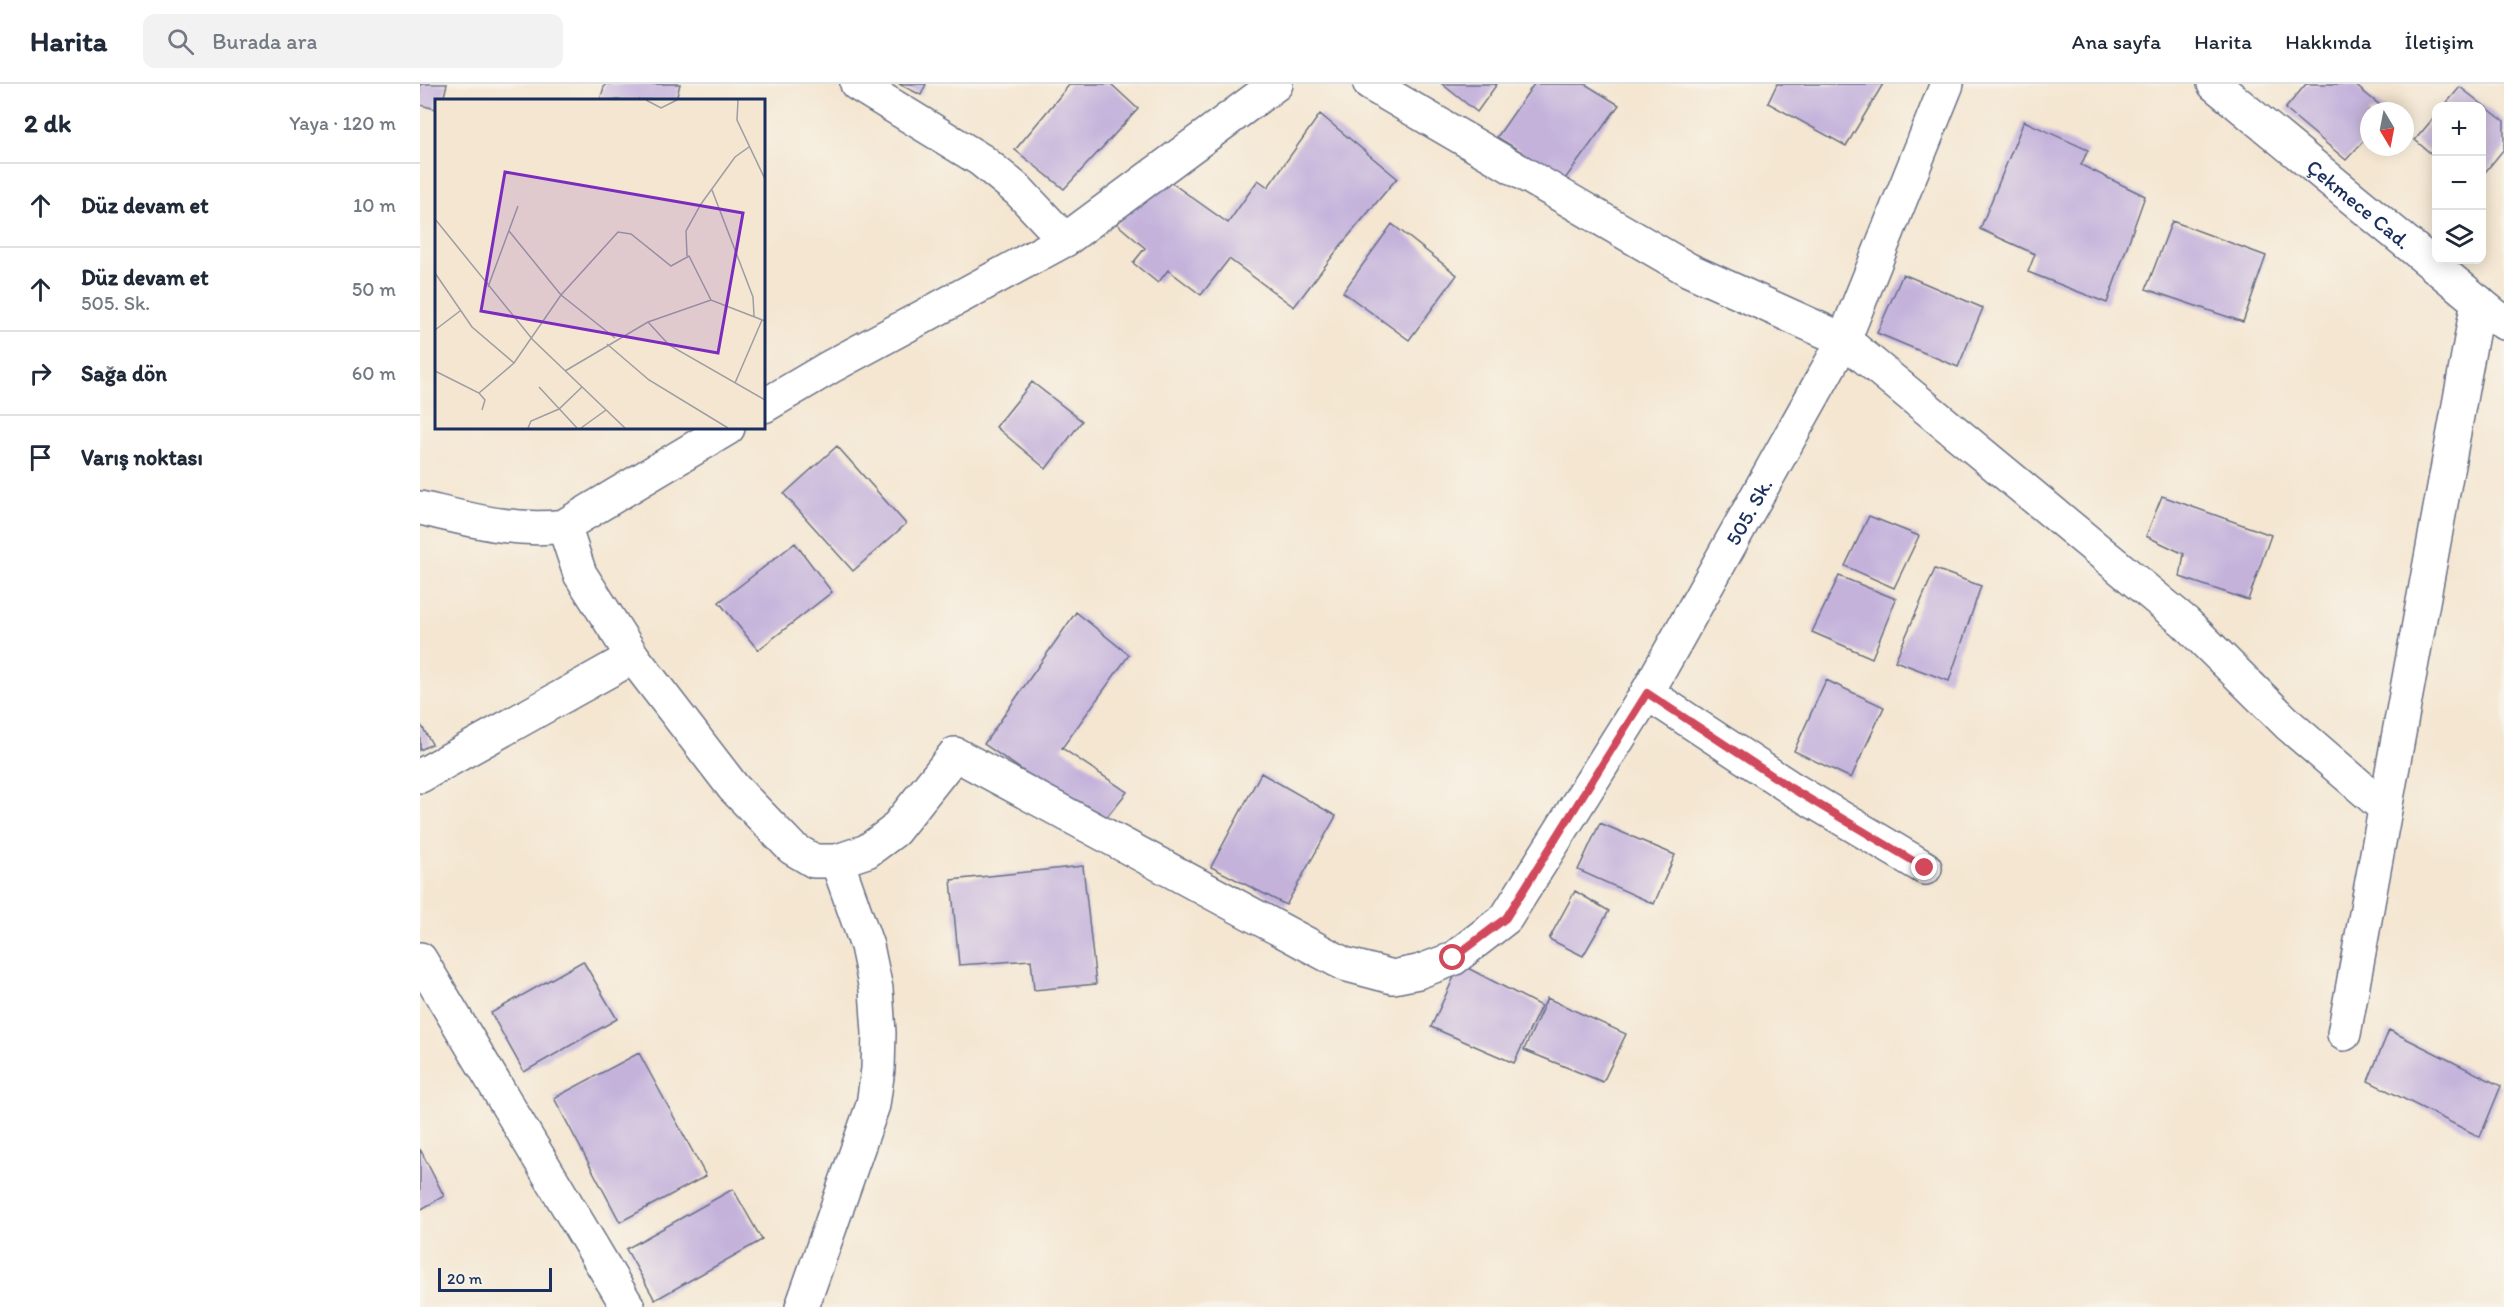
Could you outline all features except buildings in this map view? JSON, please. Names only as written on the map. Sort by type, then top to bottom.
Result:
[{"type":"street","points":[[857,84],[981,160],[1019,191],[1065,240]]},
{"type":"street","points":[[765,405],[830,367],[1065,240],[1276,84]]},
{"type":"street","points":[[1370,84],[1689,270],[1844,340],[2185,622],[2289,724],[2385,808]]},
{"type":"street","name":"505. Sk.","points":[[837,861],[867,851],[894,831],[955,754],[1048,807],[1344,964],[1393,977],[1418,972],[1453,958],[1506,918],[1647,693],[1844,340],[1947,84]]},
{"type":"street","name":"Çekmece Cad.","points":[[2214,84],[2504,323]]},
{"type":"street","points":[[2344,1034],[2478,301]]},
{"type":"street","points":[[420,508],[511,528],[541,529],[564,526],[726,429]]},
{"type":"street","points":[[564,526],[580,574],[633,657],[733,787],[792,848],[814,861],[837,861],[867,946],[876,989],[879,1033],[878,1069],[873,1105],[802,1307]]},
{"type":"street","points":[[420,776],[633,657]]},
{"type":"street","points":[[1647,693],[1791,788],[1925,868]]},
{"type":"street","points":[[420,959],[628,1307]]},
{"type":"route","points":[[1453,958],[1506,918],[1647,693],[1791,788],[1925,868]]}]
